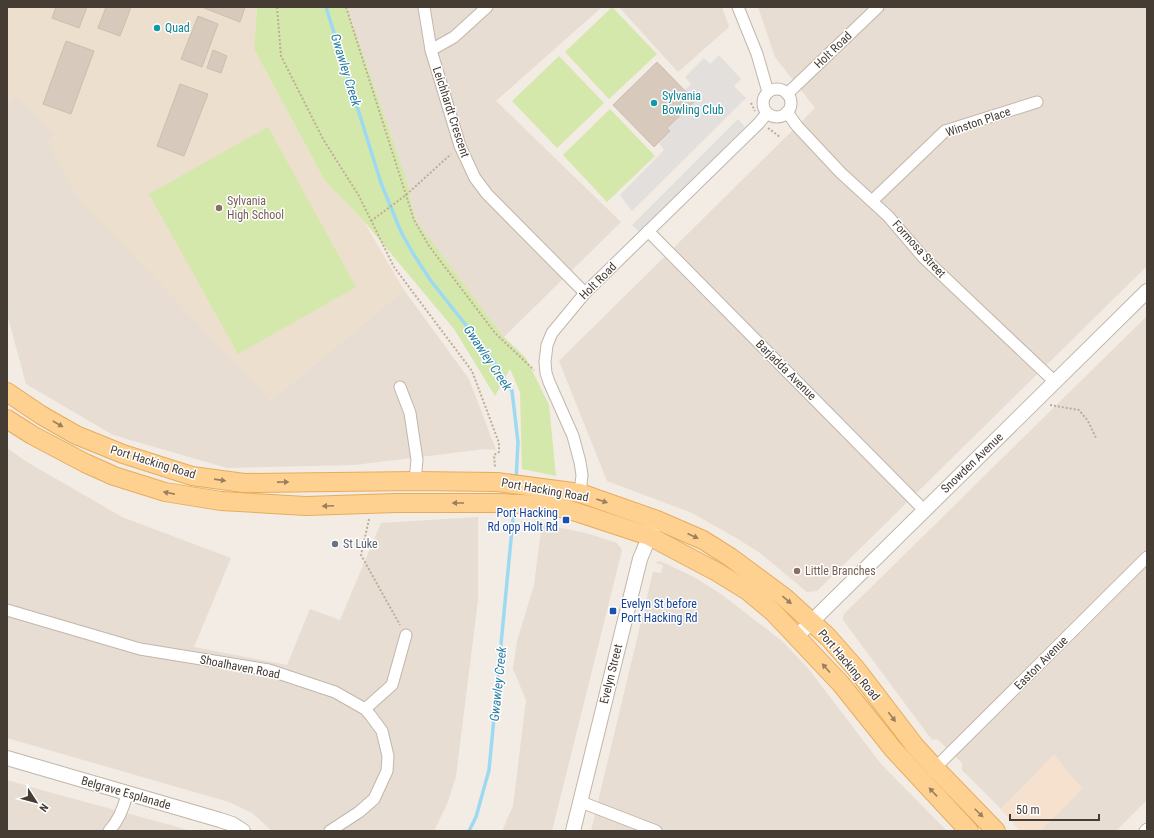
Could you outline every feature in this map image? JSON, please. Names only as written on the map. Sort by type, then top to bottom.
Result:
[{"type":"main road","name":"Port Hacking Road","points":[[7,392],[41,415],[76,434],[123,454],[192,476],[244,483],[415,481],[496,475],[537,487],[580,494],[658,520],[703,540],[784,597],[812,621],[847,659],[893,719],[935,768],[996,831]]},
{"type":"main road","name":"Port Hacking Road","points":[[7,419],[32,435],[84,463],[114,476],[165,492],[221,501],[306,506],[497,503],[543,505],[582,513],[649,536],[718,572],[748,591],[773,612],[797,636],[840,684],[893,749],[968,831]]},
{"type":"street","name":"Leichhardt Crescent","points":[[424,7],[432,50],[460,146],[475,178],[487,194],[585,293]]},
{"type":"street","points":[[432,50],[454,37],[487,7]]},
{"type":"street","points":[[738,7],[757,54],[768,92]]},
{"type":"street","name":"Holt Road","points":[[787,94],[878,7]]},
{"type":"street","points":[[780,89],[787,94],[791,101],[791,105],[783,116],[777,117],[767,113],[762,102],[765,94],[768,92],[780,89]]},
{"type":"street","name":"Winston Place","points":[[872,201],[945,131],[1037,102]]},
{"type":"street","name":"Formosa Street","points":[[787,112],[796,126],[836,168],[888,216],[923,257],[1055,382]]},
{"type":"street","name":"Holt Road","points":[[580,494],[582,475],[580,462],[572,436],[549,382],[545,362],[552,333],[585,293],[767,113]]},
{"type":"street","name":"Barjadda Avenue","points":[[648,231],[924,510]]},
{"type":"street","name":"Snowden Avenue","points":[[797,636],[1147,291]]},
{"type":"street","points":[[400,387],[410,413],[417,460],[415,481]]},
{"type":"street","name":"Evelyn Street","points":[[573,831],[640,559],[649,536],[658,520]]},
{"type":"street","name":"Easton Avenue","points":[[935,768],[1147,557]]},
{"type":"street","name":"Shoalhaven Road","points":[[7,610],[140,649],[269,670],[335,692],[365,709],[382,731],[388,756],[387,771],[374,799],[359,812],[330,831]]},
{"type":"street","points":[[365,709],[392,685],[406,635]]},
{"type":"street","name":"Belgrave Esplanade","points":[[7,758],[220,820],[232,824],[243,831]]},
{"type":"street","points":[[110,831],[120,815],[127,793]]},
{"type":"street","points":[[581,802],[656,831]]},
{"type":"path","points":[[277,7],[281,56],[323,139],[359,196],[394,267],[472,370],[499,442],[499,452],[494,455],[496,475]]},
{"type":"path","points":[[346,7],[414,220],[429,246],[495,333],[549,382]]},
{"type":"path","points":[[371,221],[406,195],[460,146]]},
{"type":"path","points":[[1035,401],[1057,407],[1079,410],[1088,421],[1096,438]]},
{"type":"path","points":[[372,504],[360,555],[406,635]]},
{"type":"shaded area","name":"Sylvania High School","points":[[7,7],[257,7],[254,49],[325,181],[363,220],[404,290],[271,400],[76,196],[48,143],[55,134],[17,95],[7,104]]},
{"type":"shaded area","points":[[347,7],[602,7],[496,101],[621,222],[504,337],[416,220],[409,187]]},
{"type":"shaded area","points":[[619,7],[722,7],[729,27],[678,72]]},
{"type":"shaded area","points":[[758,7],[1147,7],[1147,266],[817,591],[807,592],[760,553],[692,513],[607,481],[559,361],[815,108],[775,57]]},
{"type":"shaded area","points":[[719,55],[741,79],[734,86],[746,98],[632,211],[620,195],[664,150],[659,143],[670,131],[667,128],[694,101],[684,90],[691,84],[685,77],[704,58],[710,64]]},
{"type":"shaded area","points":[[17,94],[55,134],[48,143],[271,400],[404,290],[469,379],[496,450],[485,449],[354,465],[227,468],[113,435],[26,384],[7,314],[7,104]]},
{"type":"shaded area","points":[[738,119],[745,127],[639,232],[632,225]]},
{"type":"shaded area","points":[[1147,316],[1147,800],[1116,831],[1040,831],[1082,789],[1054,755],[1001,809],[962,770],[962,763],[937,739],[932,740],[843,620],[844,614]]},
{"type":"shaded area","points":[[7,448],[27,462],[122,517],[231,558],[194,647],[287,665],[310,609],[340,620],[381,523],[478,517],[478,600],[456,776],[448,802],[434,831],[272,831],[252,813],[229,802],[7,738]]},
{"type":"shaded area","points":[[540,524],[586,533],[617,543],[622,550],[552,831],[502,831],[513,806],[526,700],[513,669],[517,641],[534,585],[541,531]]},
{"type":"shaded area","points":[[660,561],[694,577],[721,594],[782,641],[808,668],[881,764],[947,831],[591,831],[653,572],[661,573],[663,565],[655,563]]},
{"type":"shaded area","points":[[1054,755],[1082,789],[1040,831],[1020,831],[1001,809]]},
{"type":"shaded area","points":[[7,780],[45,791],[192,831],[7,831]]},
{"type":"green space","points":[[257,7],[347,7],[409,187],[416,220],[504,337],[526,358],[549,405],[556,476],[522,469],[520,392],[510,369],[495,396],[454,329],[363,220],[325,181],[254,49]]},
{"type":"green space","points":[[612,7],[657,54],[609,99],[565,52]]},
{"type":"green space","points":[[559,56],[604,103],[557,148],[512,101]]},
{"type":"green space","points":[[610,109],[655,156],[607,202],[563,155]]},
{"type":"green space","points":[[268,127],[356,287],[238,354],[149,194]]},
{"type":"building","points":[[56,7],[87,7],[79,28],[52,18]]},
{"type":"building","points":[[106,7],[131,7],[120,36],[98,28]]},
{"type":"building","points":[[204,7],[245,7],[240,22]]},
{"type":"building","points":[[198,16],[218,24],[202,67],[181,59]]},
{"type":"building","points":[[66,41],[94,51],[71,114],[43,104]]},
{"type":"building","points":[[213,50],[227,56],[221,73],[207,68]]},
{"type":"building","name":"Sylvania Bowling Club","points":[[657,62],[695,101],[667,128],[670,131],[654,147],[613,105]]},
{"type":"building","points":[[180,84],[208,94],[184,156],[157,146]]},
{"type":"waterway","name":"Gwawley Creek","points":[[326,7],[381,183],[401,232],[431,281],[488,353],[512,391],[518,442],[516,480]]},
{"type":"waterway","name":"Gwawley Creek","points":[[469,831],[476,817],[489,770],[514,508]]},
{"type":"place","name":"Quad","points":[[157,28]]},
{"type":"place","name":"Sylvania Bowling Club","points":[[654,103]]},
{"type":"place","name":"Sylvania High School","points":[[219,208]]},
{"type":"place","name":"Port Hacking Rd opp Holt Rd","points":[[566,520]]},
{"type":"place","name":"St Luke","points":[[335,544]]},
{"type":"place","name":"Little Branches","points":[[797,571]]},
{"type":"place","name":"Evelyn St before Port Hacking Rd","points":[[613,611]]}]
